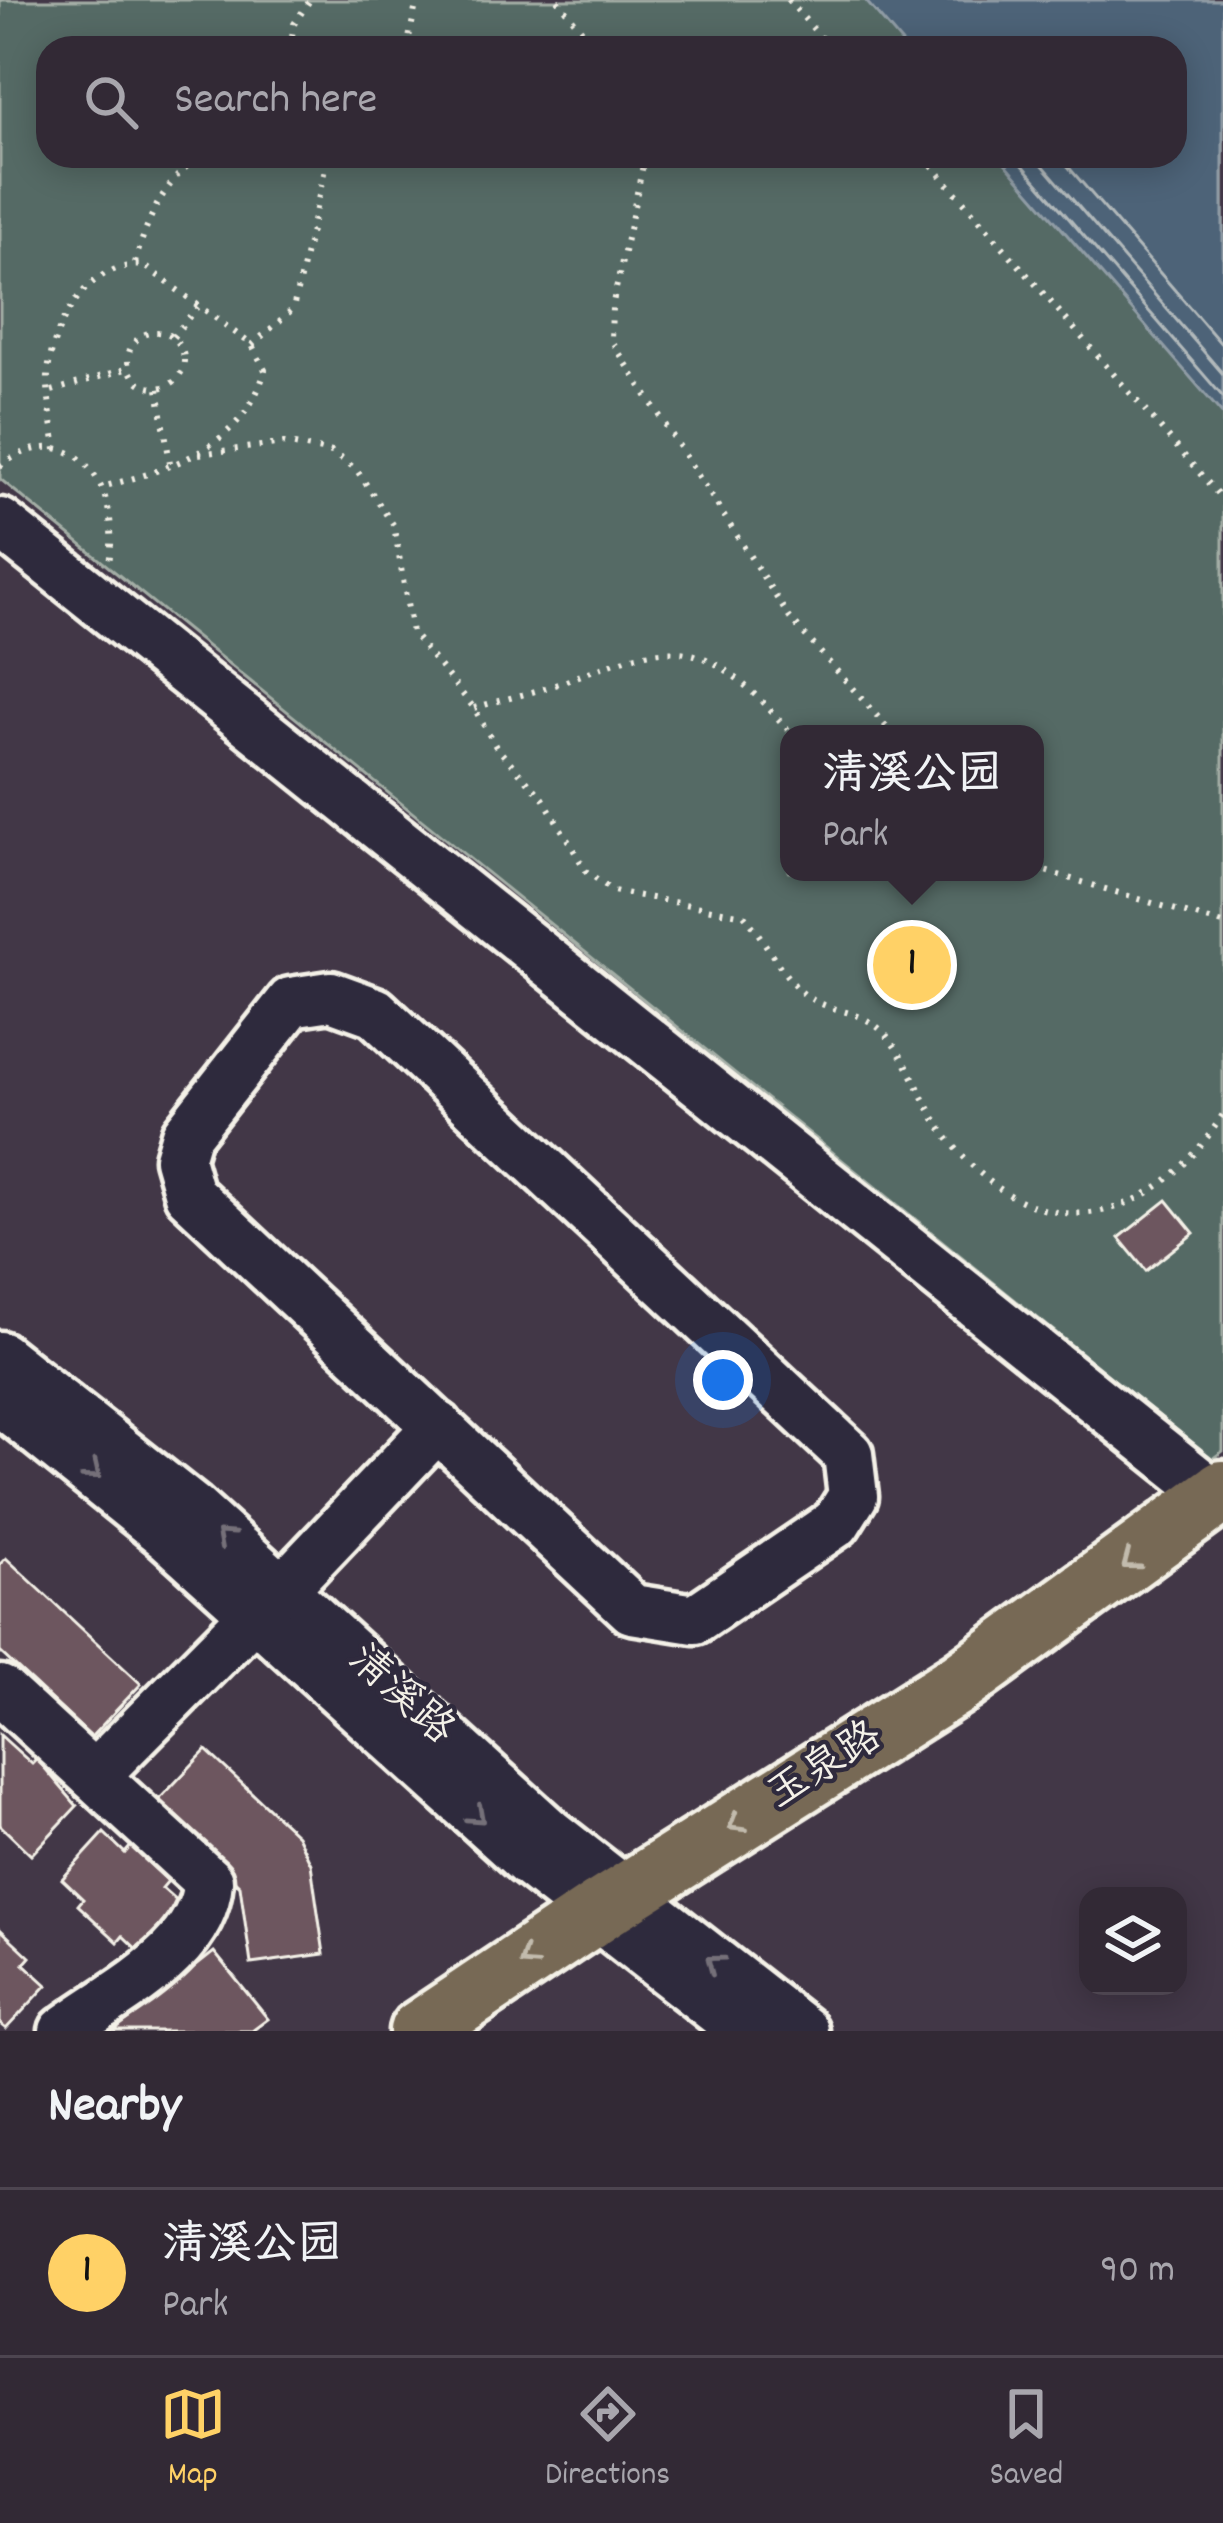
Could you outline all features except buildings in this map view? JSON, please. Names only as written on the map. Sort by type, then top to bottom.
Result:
[{"type":"main road","name":"玉泉路","points":[[494,2031],[626,1918],[962,1682],[1221,1510]]},
{"type":"main road","name":"玉泉路","points":[[421,2031],[626,1918]]},
{"type":"street","points":[[0,523],[1221,1510]]},
{"type":"street","points":[[331,996],[375,1012],[848,1454],[853,1496],[836,1522],[695,1619],[658,1617],[632,1609],[438,1426],[189,1193],[180,1171],[186,1135],[291,1002],[331,996]]},
{"type":"street","name":"清溪路","points":[[0,1356],[131,1456],[269,1602],[626,1918],[744,2031]]},
{"type":"street","name":"清溪路","points":[[0,1401],[269,1602]]},
{"type":"street","points":[[94,1776],[438,1426]]},
{"type":"street","points":[[0,1690],[208,1881],[207,1900],[179,1948],[64,2031]]},
{"type":"street","name":"清溪路","points":[[626,1918],[803,2031]]},
{"type":"path","points":[[292,36],[310,0]]},
{"type":"path","points":[[410,36],[417,0]]},
{"type":"path","points":[[556,0],[587,36]]},
{"type":"path","points":[[788,0],[820,36]]},
{"type":"path","points":[[134,265],[148,215],[186,168]]},
{"type":"path","points":[[252,345],[293,310],[325,168]]},
{"type":"path","points":[[642,168],[612,307],[611,340],[789,617],[884,725]]},
{"type":"path","points":[[934,168],[1223,500]]},
{"type":"path","points":[[56,450],[48,369],[56,338],[80,292],[97,279],[134,265],[145,266],[252,345],[264,360],[260,389],[237,422],[199,454],[171,469],[105,486]]},
{"type":"path","points":[[173,337],[198,306]]},
{"type":"path","points":[[161,332],[182,346],[182,371],[176,382],[158,389],[140,384],[129,368],[137,339],[161,332]]},
{"type":"path","points":[[50,391],[129,368]]},
{"type":"path","points":[[158,389],[171,469]]},
{"type":"path","points":[[199,454],[284,443],[332,452],[356,469],[394,526],[403,564],[407,624],[440,672],[474,708],[496,747],[543,798],[586,871],[614,891],[743,915],[806,995],[831,1010],[861,1014],[884,1033],[952,1144],[990,1182],[1037,1209],[1084,1214],[1134,1203],[1179,1174],[1223,1114]]},
{"type":"path","points":[[0,466],[25,452],[56,450],[85,462],[105,486],[112,542],[94,598]]},
{"type":"path","points":[[474,708],[646,650],[665,648],[715,664],[741,680],[784,725]]},
{"type":"path","points":[[1044,871],[1223,924]]},
{"type":"green space","points":[[0,0],[1223,0],[1223,1451],[1212,1459],[0,479]]},
{"type":"water","points":[[865,0],[1223,0],[1223,415],[1009,168],[1187,168],[1187,36],[896,36]]},
{"type":"place","name":"清溪公园","points":[[912,965]]}]
